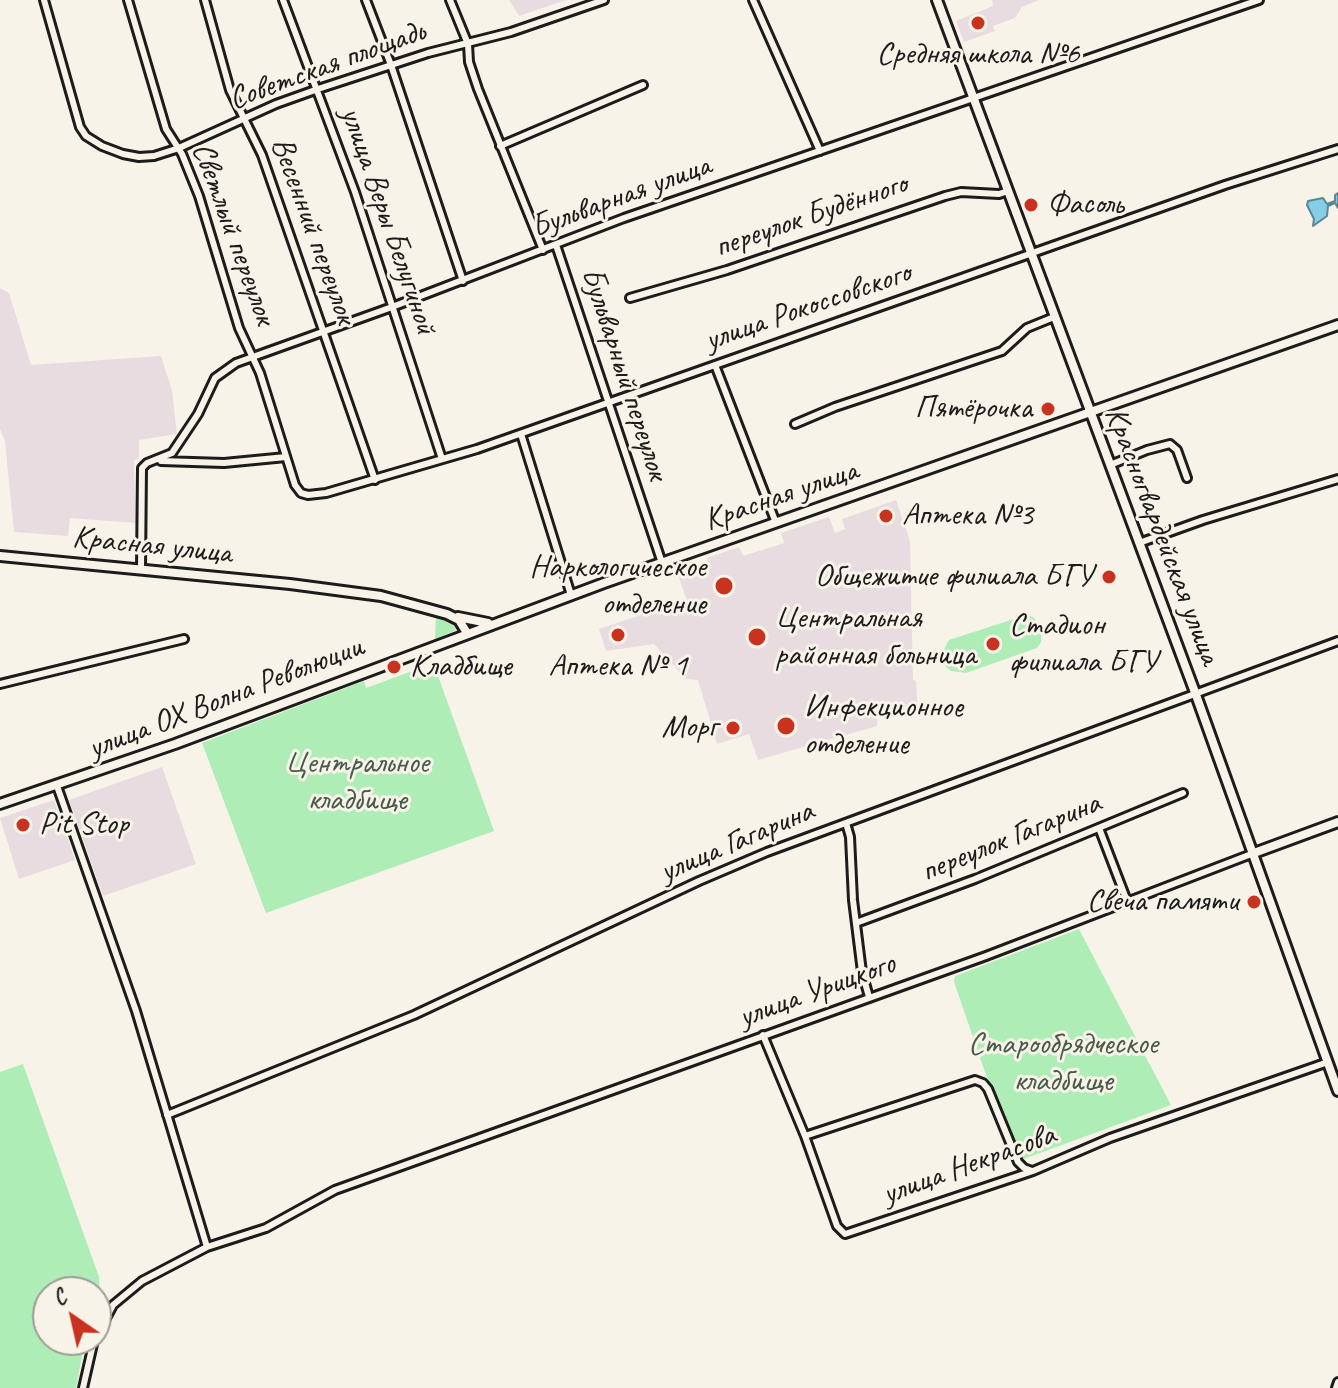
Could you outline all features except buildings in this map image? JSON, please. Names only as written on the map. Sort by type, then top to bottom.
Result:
[{"type":"main road","name":"Красногвардейская улица","points":[[937,0],[1196,695],[1338,1091]]},
{"type":"main road","name":"Красная улица","points":[[0,556],[367,593],[447,614],[459,620],[467,633],[1338,325]]},
{"type":"main road","points":[[447,614],[475,623],[493,623]]},
{"type":"main road","name":"улица ОХ Волна Революции","points":[[0,804],[203,734],[467,633]]},
{"type":"main road","name":"улица Урицкого","points":[[1254,853],[1338,822]]},
{"type":"main road","name":"улица Некрасова","points":[[1328,1062],[1338,1059]]},
{"type":"street","name":"Советская площадь","points":[[44,0],[82,131],[93,141],[123,154],[154,156],[318,89],[428,53],[511,32],[604,0]]},
{"type":"street","name":"Светлый переулок","points":[[128,0],[166,129],[179,148],[199,196],[239,328],[254,356],[295,485]]},
{"type":"street","name":"Весенний переулок","points":[[205,0],[230,90],[262,155],[375,480]]},
{"type":"street","name":"улица Веры Белугиной","points":[[283,0],[318,89],[442,459]]},
{"type":"street","points":[[366,0],[391,65],[463,281]]},
{"type":"street","name":"Бульварный переулок","points":[[450,0],[468,44],[469,62],[500,146],[543,250]]},
{"type":"street","points":[[753,0],[820,151]]},
{"type":"street","name":"Бульварная улица","points":[[141,569],[141,471],[147,463],[157,461],[176,449],[198,414],[215,378],[236,363],[463,281],[624,218],[1259,0]]},
{"type":"street","points":[[500,146],[643,85]]},
{"type":"street","name":"улица Рокоссовского","points":[[295,485],[301,493],[313,495],[375,480],[521,434],[1225,185],[1338,149]]},
{"type":"street","name":"переулок Будённого","points":[[630,298],[727,270],[953,194],[999,194],[1008,191]]},
{"type":"street","name":"Бульварный переулок","points":[[556,245],[662,563]]},
{"type":"street","points":[[795,424],[835,407],[1002,351],[1027,328],[1054,317]]},
{"type":"street","points":[[715,365],[776,523]]},
{"type":"street","points":[[521,434],[571,595]]},
{"type":"street","points":[[1110,465],[1170,444],[1177,450],[1187,478]]},
{"type":"street","points":[[157,461],[224,463],[286,457]]},
{"type":"street","points":[[1139,543],[1338,479]]},
{"type":"street","points":[[0,684],[184,639]]},
{"type":"street","name":"улица Гагарина","points":[[167,1115],[414,1015],[719,872],[1338,641]]},
{"type":"street","points":[[57,786],[136,1011],[207,1247]]},
{"type":"street","name":"переулок Гагарина","points":[[856,923],[975,879],[1183,793]]},
{"type":"street","points":[[846,823],[850,837],[863,978],[869,997]]},
{"type":"street","points":[[1099,828],[1127,901]]},
{"type":"street","name":"улица Урицкого","points":[[112,1307],[130,1289],[174,1262],[207,1247],[256,1233],[335,1190],[986,956],[1254,853]]},
{"type":"street","points":[[763,1035],[805,1136],[975,1080],[988,1089],[1018,1162],[1033,1171]]},
{"type":"street","name":"улица Некрасова","points":[[805,1136],[837,1226],[842,1233],[851,1233],[1033,1171],[1110,1138],[1328,1062]]},
{"type":"street","name":"улица Урицкого","points":[[83,1388],[91,1356]]},
{"type":"street","points":[[1336,1388],[1338,1382]]},
{"type":"shaded area","points":[[509,0],[566,0],[519,16]]},
{"type":"shaded area","name":"Средняя школа №6","points":[[992,0],[1039,0],[1022,7],[1015,18],[993,26],[995,31],[964,42],[956,21],[993,6]]},
{"type":"shaded area","points":[[0,288],[9,293],[31,365],[161,356],[172,391],[177,434],[139,440],[139,459],[134,460],[136,523],[70,518],[68,536],[14,532],[5,441],[0,429]]},
{"type":"shaded area","name":"Центральная районная больница","points":[[896,500],[910,541],[913,680],[916,681],[918,712],[878,714],[877,726],[758,760],[749,734],[717,744],[698,680],[686,679],[654,644],[606,651],[599,629],[680,602],[682,606],[688,604],[676,569],[707,561],[707,558],[739,547],[743,556],[784,543],[781,533],[829,517],[835,533],[845,529],[842,519]]},
{"type":"shaded area","points":[[162,767],[196,864],[103,896],[69,800]]},
{"type":"shaded area","points":[[54,800],[75,860],[19,879],[0,818]]},
{"type":"green space","points":[[436,614],[450,620],[456,630],[435,639]]},
{"type":"green space","name":"Стадион филиала БГУ","points":[[1026,615],[1033,617],[1042,628],[1041,642],[1037,648],[966,673],[946,667],[942,653],[949,640]]},
{"type":"green space","name":"Центральное кладбище","points":[[415,670],[419,678],[437,673],[494,831],[266,913],[202,743],[364,681],[366,688]]},
{"type":"green space","name":"Старообрядческое кладбище","points":[[1079,929],[1171,1105],[1021,1160],[985,1072],[954,982],[955,976]]},
{"type":"green space","points":[[23,1064],[99,1276],[32,1276],[32,1356],[82,1356],[76,1388],[0,1388],[0,1072]]},
{"type":"water","points":[[1338,193],[1338,208],[1335,203],[1328,206],[1327,216],[1313,226],[1308,201],[1323,198],[1327,204],[1335,201]]},
{"type":"place","name":"Средняя школа №6","points":[[978,23]]},
{"type":"place","name":"Фасоль","points":[[1031,205]]},
{"type":"place","name":"Пятёрочка","points":[[1048,409]]},
{"type":"place","name":"Аптека №3","points":[[886,516]]},
{"type":"place","name":"Общежитие филиала БГУ","points":[[1109,577]]},
{"type":"place","name":"Наркологическое отделение","points":[[724,586]]},
{"type":"place","name":"Аптека № 1","points":[[618,635]]},
{"type":"place","name":"Центральная районная больница","points":[[757,637]]},
{"type":"place","name":"Стадион филиала БГУ","points":[[993,644]]},
{"type":"place","name":"Кладбище","points":[[394,667]]},
{"type":"place","name":"Инфекционное отделение","points":[[786,726]]},
{"type":"place","name":"Морг","points":[[733,728]]},
{"type":"place","name":"Pit Stop","points":[[23,825]]},
{"type":"place","name":"Свеча памяти","points":[[1254,902]]}]
